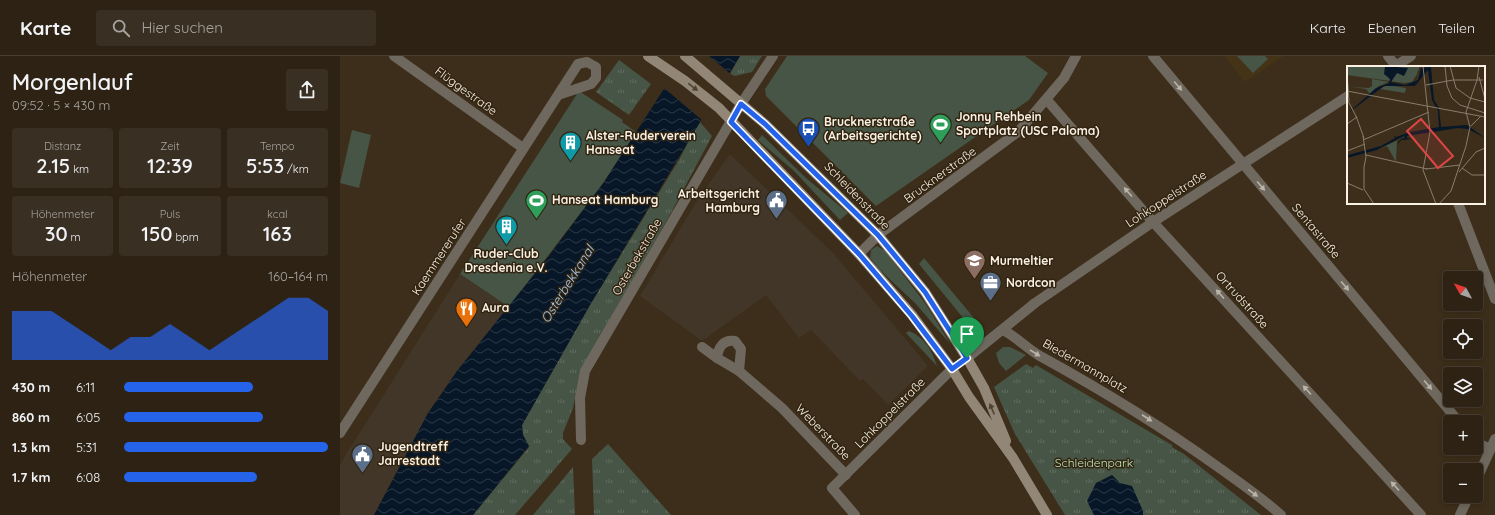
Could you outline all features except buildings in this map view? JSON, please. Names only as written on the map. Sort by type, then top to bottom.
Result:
[{"type":"main road","points":[[648,56],[671,71],[714,104],[859,254],[912,316],[952,369],[969,397],[1013,458],[1047,515]]},
{"type":"main road","name":"Schleidenstraße","points":[[685,56],[765,124],[878,235],[925,292],[967,358]]},
{"type":"main road","points":[[952,369],[967,358],[984,388],[1013,458]]},
{"type":"street","name":"Flüggestraße","points":[[394,56],[523,148]]},
{"type":"street","name":"Osterbekstraße","points":[[581,440],[580,398],[585,371],[741,104],[773,56]]},
{"type":"street","name":"Brucknerstraße","points":[[859,254],[878,235],[1020,131],[1064,78],[1076,56]]},
{"type":"street","name":"Sentastraße","points":[[1153,56],[1453,415]]},
{"type":"street","points":[[1388,56],[1395,66],[1410,56]]},
{"type":"street","name":"Kaemmererufer","points":[[340,432],[558,95]]},
{"type":"street","name":"Lohkoppelstraße","points":[[1003,330],[1036,304],[1153,222],[1347,97]]},
{"type":"street","name":"Ortrudstraße","points":[[1047,100],[1153,222],[1421,515]]},
{"type":"street","points":[[1458,204],[1495,299]]},
{"type":"street","points":[[967,358],[1003,330]]},
{"type":"street","name":"Biedermannplatz","points":[[1003,330],[1014,336],[1031,351],[1114,397],[1186,444],[1259,496],[1281,515]]},
{"type":"street","points":[[717,358],[720,346],[725,342],[735,341],[742,349],[739,371]]},
{"type":"street","name":"Weberstraße","points":[[702,347],[739,371],[782,408],[846,476],[832,488],[855,515]]},
{"type":"street","name":"Lohkoppelstraße","points":[[846,476],[952,369]]},
{"type":"street","points":[[1483,465],[1495,439]]},
{"type":"street","points":[[1483,446],[1490,449]]},
{"type":"street","points":[[1460,515],[1466,503]]},
{"type":"shaded area","points":[[1224,56],[1284,56],[1245,82]]},
{"type":"shaded area","points":[[730,154],[834,254],[928,366],[888,405],[863,379],[860,381],[811,330],[799,338],[766,295],[702,341],[640,296],[698,199]]},
{"type":"shaded area","points":[[460,274],[509,307],[457,371],[428,413],[374,515],[340,515],[340,464]]},
{"type":"green space","points":[[740,56],[762,56],[752,72],[735,76],[730,74]]},
{"type":"green space","points":[[787,56],[1025,56],[1048,73],[1029,100],[876,206],[766,96],[765,89]]},
{"type":"green space","points":[[1237,56],[1265,56],[1268,59],[1253,73]]},
{"type":"green space","points":[[619,60],[651,84],[629,115],[596,92]]},
{"type":"green space","name":"Hanseat Hamburg","points":[[579,91],[623,120],[622,122],[636,132],[604,182],[509,307],[460,274]]},
{"type":"green space","points":[[699,121],[712,136],[672,211],[581,371],[573,408],[563,433],[563,439],[572,449],[515,515],[473,515],[529,447],[523,435],[522,425],[590,305],[679,160]]},
{"type":"green space","points":[[352,130],[371,135],[359,188],[340,183]]},
{"type":"green space","points":[[762,135],[806,178],[848,213],[840,220],[794,171],[758,140]]},
{"type":"green space","points":[[877,246],[885,251],[925,303],[951,345],[916,304],[879,269],[870,258],[871,250]]},
{"type":"green space","points":[[924,258],[979,324],[973,330],[919,264]]},
{"type":"green space","points":[[909,331],[923,340],[927,345],[937,366],[906,333]]},
{"type":"green space","points":[[1003,347],[1010,347],[1026,355],[1006,371],[999,363],[996,353]]},
{"type":"green space","name":"Schleidenpark","points":[[1026,364],[1184,454],[1261,515],[1065,515],[1015,434],[994,387]]},
{"type":"green space","points":[[1036,365],[1172,445],[1173,460],[1028,372]]},
{"type":"green space","points":[[608,444],[671,515],[594,515],[592,459]]},
{"type":"green space","points":[[573,467],[575,515],[533,515]]},
{"type":"water","name":"Osterbekkanal","points":[[685,56],[740,56],[590,305],[522,425],[523,435],[529,446],[473,515],[374,515],[428,413],[457,371],[548,257],[604,182]]},
{"type":"water","points":[[1112,475],[1120,483],[1132,486],[1143,511],[1143,515],[1094,515],[1087,501],[1096,483]]},
{"type":"pier","points":[[683,56],[709,56],[732,75],[703,121],[663,87]]},
{"type":"place","name":"Jonny Rehbein Sportplatz (USC Paloma)","points":[[941,144]]},
{"type":"place","name":"Brucknerstraße (Arbeitsgerichte)","points":[[809,148]]},
{"type":"place","name":"Alster-Ruderverein Hanseat","points":[[571,162]]},
{"type":"place","name":"Hanseat Hamburg","points":[[536,220]]},
{"type":"place","name":"Arbeitsgericht Hamburg","points":[[776,220]]},
{"type":"place","name":"Ruder-Club Dresdenia e.V.","points":[[506,246]]},
{"type":"place","name":"Murmeltier","points":[[974,280]]},
{"type":"place","name":"Nordcon","points":[[990,302]]},
{"type":"place","name":"Aura","points":[[466,328]]},
{"type":"place","name":"Jugendtreff Jarrestadt","points":[[362,474]]},
{"type":"route","points":[[741,104],[765,124],[878,235],[925,292],[967,358],[952,369],[912,316],[859,254],[731,122],[741,104]]}]
